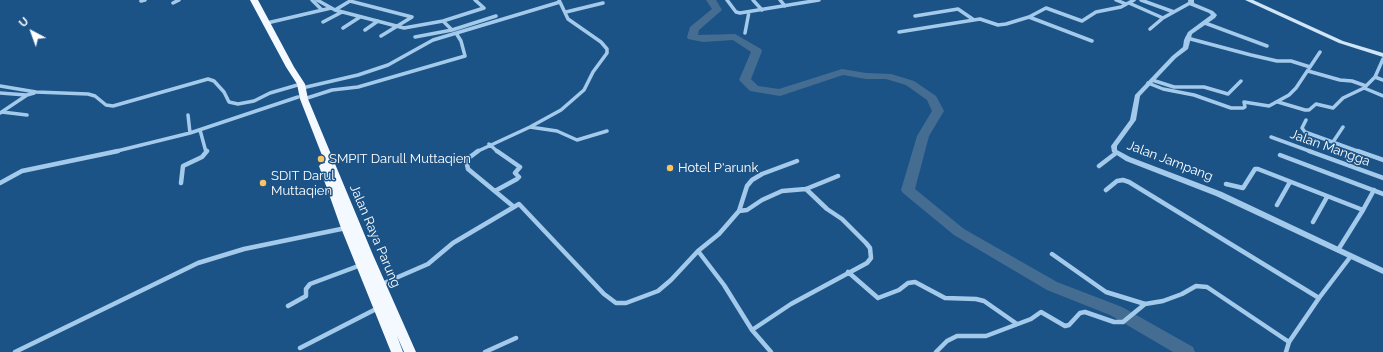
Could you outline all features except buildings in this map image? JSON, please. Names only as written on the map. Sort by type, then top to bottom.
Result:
[{"type":"highway","name":"Jalan Raya Parung","points":[[250,0],[301,91]]},
{"type":"highway","name":"Jalan Raya Parung","points":[[254,0],[290,67],[301,91],[362,265],[397,352]]},
{"type":"highway","name":"Jalan Raya Parung","points":[[348,222],[381,284],[410,352]]},
{"type":"main road","points":[[1251,1],[1341,42],[1383,55]]},
{"type":"street","points":[[141,1],[146,0]]},
{"type":"street","points":[[173,3],[179,0]]},
{"type":"street","points":[[312,0],[322,10]]},
{"type":"street","points":[[317,0],[335,10],[378,22],[406,27],[443,21],[484,8],[475,0]]},
{"type":"street","points":[[727,0],[738,12],[749,12],[806,1],[819,0]]},
{"type":"street","points":[[753,0],[762,10]]},
{"type":"street","points":[[780,0],[785,6]]},
{"type":"street","points":[[1116,0],[1163,18]]},
{"type":"street","points":[[899,32],[974,20],[984,20],[1002,25],[1029,17],[1047,8],[1082,21],[1096,12],[1121,7],[1134,0]]},
{"type":"street","points":[[1141,0],[1174,12]]},
{"type":"street","points":[[335,10],[350,1],[412,17],[381,36]]},
{"type":"street","points":[[0,183],[22,171],[110,154],[200,130],[301,91],[388,65],[427,43],[559,1],[566,12],[568,19],[601,42],[607,49],[607,53],[593,72],[584,90],[576,99],[561,110],[530,127],[489,144],[469,156],[466,160],[468,169],[514,207]]},
{"type":"street","points":[[1150,29],[1163,18],[1190,1],[1213,14],[1212,18],[1205,23]]},
{"type":"street","points":[[566,12],[603,3]]},
{"type":"street","points":[[267,23],[331,8]]},
{"type":"street","points":[[915,16],[958,9],[974,20]]},
{"type":"street","points":[[323,22],[342,12]]},
{"type":"street","points":[[745,32],[749,12]]},
{"type":"street","points":[[415,37],[452,30],[496,16]]},
{"type":"street","points":[[343,28],[360,17]]},
{"type":"street","points":[[1029,17],[1092,41]]},
{"type":"street","points":[[443,21],[452,30]]},
{"type":"street","points":[[365,30],[378,22]]},
{"type":"street","points":[[1205,23],[1267,46]]},
{"type":"street","name":"Jalan Jampang","points":[[1205,23],[1195,29],[1187,38],[1186,48],[1174,57],[1137,96],[1133,120],[1113,149],[1116,153],[1219,194],[1383,271]]},
{"type":"street","points":[[0,86],[36,92],[88,94],[95,96],[106,105],[113,106],[211,79],[224,92],[229,102],[238,104],[254,101],[270,93],[332,90],[358,87],[465,56],[463,47],[456,33]]},
{"type":"street","points":[[1187,38],[1277,61],[1291,61],[1340,80],[1352,81],[1383,96]]},
{"type":"street","points":[[1150,82],[1163,89],[1194,95],[1231,108],[1243,108],[1245,107],[1244,102],[1266,106],[1278,102],[1289,95],[1296,88],[1320,52]]},
{"type":"street","points":[[1278,102],[1303,110],[1309,110],[1316,104],[1332,108],[1336,106],[1343,98],[1365,87],[1375,77],[1383,59]]},
{"type":"street","points":[[1375,77],[1383,80]]},
{"type":"street","points":[[1150,82],[1174,87],[1204,87],[1228,94],[1241,81]]},
{"type":"street","points":[[1,112],[27,95],[36,92]]},
{"type":"street","points":[[0,93],[27,95]]},
{"type":"street","points":[[1,112],[27,115]]},
{"type":"street","points":[[188,115],[190,133]]},
{"type":"street","points":[[1306,120],[1302,128],[1303,131],[1383,160]]},
{"type":"street","points":[[530,127],[557,131],[577,140],[607,131]]},
{"type":"street","points":[[1333,142],[1343,128]]},
{"type":"street","points":[[181,183],[182,166],[202,157],[207,151],[200,130]]},
{"type":"street","name":"Jalan Mangga","points":[[1271,137],[1383,178]]},
{"type":"street","points":[[489,144],[504,158],[520,167],[514,173],[519,177],[495,191]]},
{"type":"street","points":[[1099,166],[1116,153]]},
{"type":"street","points":[[1280,154],[1383,194]]},
{"type":"street","points":[[381,284],[428,264],[453,243],[519,204],[604,294],[616,303],[626,303],[658,291],[671,280],[698,250],[719,234],[739,211],[747,186],[752,180],[762,174],[798,161]]},
{"type":"street","points":[[1226,184],[1243,188],[1256,169],[1363,210]]},
{"type":"street","points":[[739,211],[748,210],[762,200],[782,191],[806,189],[838,176]]},
{"type":"street","points":[[1106,190],[1118,181],[1123,180],[1130,182],[1319,298]]},
{"type":"street","points":[[1277,205],[1290,182]]},
{"type":"street","points":[[752,330],[791,304],[867,263],[871,258],[870,248],[842,219],[827,209],[806,189]]},
{"type":"street","points":[[1338,250],[1374,190]]},
{"type":"street","points":[[1313,222],[1327,197]]},
{"type":"street","points":[[15,352],[198,263],[244,249],[348,222]]},
{"type":"street","points":[[698,250],[728,291],[752,330],[771,352]]},
{"type":"street","points":[[1052,254],[1106,292],[1143,305]]},
{"type":"street","points":[[1286,352],[1289,342],[1319,298],[1351,256]]},
{"type":"street","points":[[288,306],[306,296],[306,289],[310,284],[362,265]]},
{"type":"street","points":[[848,272],[878,298],[882,298],[899,290],[908,283],[914,282],[945,298],[976,299],[984,301],[1017,324]]},
{"type":"street","points":[[936,352],[947,340],[957,336],[986,336],[1031,319],[1041,312],[1065,326],[1069,325],[1080,313],[1085,312],[1114,322],[1123,322],[1143,305],[1163,301],[1182,294],[1196,286],[1210,288],[1289,342]]},
{"type":"street","points":[[300,348],[380,307]]},
{"type":"street","points":[[485,352],[516,338]]},
{"type":"waterway","points":[[711,0],[717,10],[694,29],[692,37],[703,39],[735,37],[757,51],[745,80],[754,89],[780,93],[842,72],[866,76],[887,76],[910,83],[932,98],[938,111],[923,136],[908,190],[959,232],[1052,286],[1116,311],[1187,352]]},
{"type":"place","name":"SMPIT Darull Muttaqien","points":[[321,159]]},
{"type":"place","name":"Hotel P'arunk","points":[[670,168]]},
{"type":"place","name":"SDIT Darul Muttaqien","points":[[263,183]]}]
